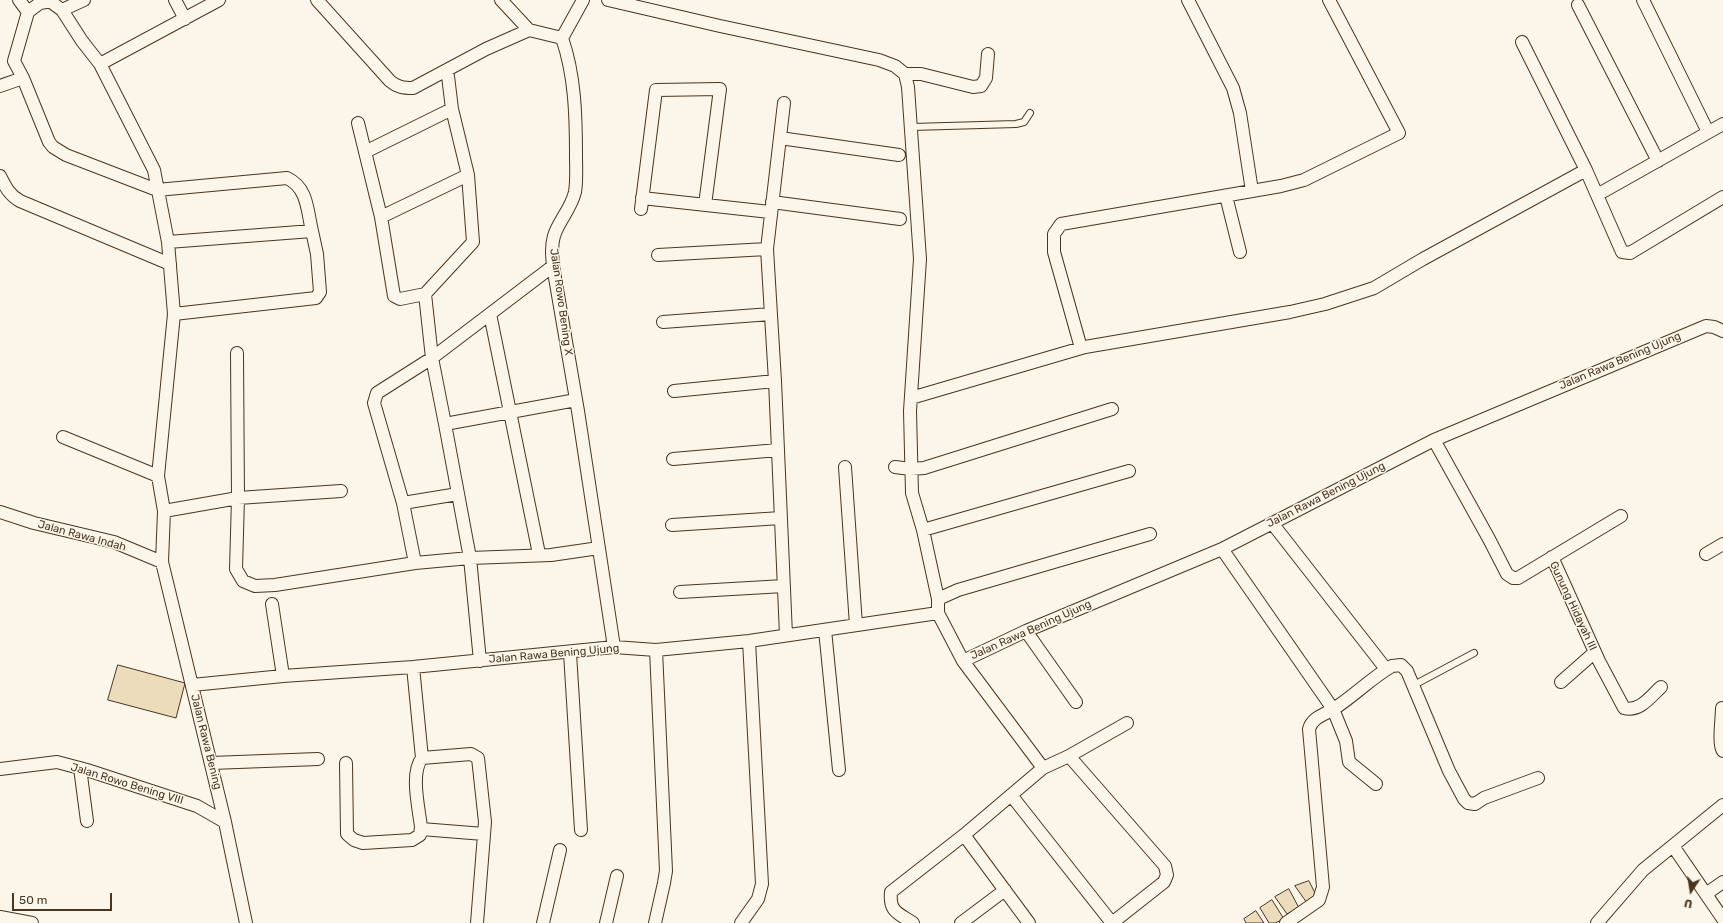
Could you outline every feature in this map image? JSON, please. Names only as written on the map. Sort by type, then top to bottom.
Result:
[{"type":"street","points":[[18,0],[28,12]]},
{"type":"street","points":[[84,0],[62,10],[51,2],[40,3],[28,12],[14,61],[23,78],[49,142],[53,147],[66,156],[157,190],[287,178],[295,182],[301,188],[317,254],[320,292],[316,298],[174,314]]},
{"type":"street","points":[[174,0],[185,19]]},
{"type":"street","points":[[100,64],[219,0]]},
{"type":"street","points":[[317,0],[390,81],[396,86],[404,88],[413,88],[486,49],[529,30]]},
{"type":"street","points":[[501,0],[529,30],[562,38],[583,0]]},
{"type":"street","points":[[608,0],[879,60],[895,66],[905,74],[908,87],[912,127],[920,259],[911,398],[912,494],[923,530],[938,599],[938,613]]},
{"type":"street","points":[[1188,0],[1233,88],[1240,113],[1252,191]]},
{"type":"street","points":[[1081,348],[1054,252],[1054,240],[1057,229],[1061,224],[1226,196],[1281,186],[1304,180],[1399,133],[1329,0]]},
{"type":"street","points":[[1643,0],[1708,132]]},
{"type":"street","points":[[1578,5],[1658,161]]},
{"type":"street","name":"Jalan Rawa Bening","points":[[62,10],[82,41],[100,64],[154,170],[168,242],[174,314],[158,476],[164,511],[162,562],[226,822],[246,923]]},
{"type":"street","name":"Jalan Rowo Bening X","points":[[562,38],[567,52],[572,80],[576,120],[576,174],[575,190],[572,202],[554,234],[552,246],[553,266],[576,400],[614,648]]},
{"type":"street","points":[[1522,42],[1586,170],[1622,252],[1626,253],[1636,249],[1723,197]]},
{"type":"street","points":[[905,74],[922,74],[973,87],[981,86],[986,78],[988,54]]},
{"type":"street","points":[[358,123],[381,217],[394,296],[400,299],[425,294],[473,242],[468,175],[452,108],[448,76]]},
{"type":"street","points":[[0,86],[23,78]]},
{"type":"street","points":[[705,205],[720,89],[656,90],[641,203],[705,205],[771,207],[900,219]]},
{"type":"street","points":[[784,103],[766,249],[775,381],[786,635]]},
{"type":"street","points":[[365,152],[452,108]]},
{"type":"street","points":[[1597,195],[1723,124]]},
{"type":"street","points":[[780,138],[899,155]]},
{"type":"street","points":[[911,398],[1081,348],[1290,312],[1325,304],[1374,288],[1423,259],[1586,170]]},
{"type":"street","points":[[381,217],[468,175]]},
{"type":"street","points":[[0,176],[5,187],[13,197],[170,264]]},
{"type":"street","points":[[1226,196],[1240,252]]},
{"type":"street","points":[[168,242],[312,231]]},
{"type":"street","points":[[658,255],[766,249]]},
{"type":"street","points":[[415,563],[403,503],[374,403],[375,398],[377,394],[432,358],[553,266]]},
{"type":"street","points":[[425,294],[432,358],[470,558],[480,661]]},
{"type":"street","points":[[490,314],[540,554]]},
{"type":"street","points":[[663,322],[771,314]]},
{"type":"street","name":"Jalan Rawa Bening Ujung","points":[[192,685],[283,676],[412,667],[614,648],[656,650],[749,641],[938,613],[963,661],[1026,631],[1222,549],[1434,440],[1706,326],[1714,326],[1723,331]]},
{"type":"street","points":[[237,353],[238,498],[236,570],[242,581],[255,586],[275,585],[415,563],[470,558],[552,554],[599,548]]},
{"type":"street","points":[[674,391],[775,381]]},
{"type":"street","points":[[445,424],[576,400]]},
{"type":"street","points":[[895,467],[912,469],[924,468],[1112,409]]},
{"type":"street","points":[[64,437],[158,476]]},
{"type":"street","name":"Gunung Hidayah III","points":[[1434,440],[1507,574],[1513,578],[1518,578],[1552,557],[1595,652],[1624,708],[1631,710],[1638,708],[1661,687]]},
{"type":"street","points":[[673,459],[778,450]]},
{"type":"street","points":[[845,467],[856,625]]},
{"type":"street","points":[[923,530],[1129,472]]},
{"type":"street","points":[[164,511],[238,498],[341,491]]},
{"type":"street","points":[[403,503],[458,494]]},
{"type":"street","name":"Jalan Rawa Indah","points":[[0,512],[34,523],[114,542],[162,562]]},
{"type":"street","points":[[1552,557],[1621,516]]},
{"type":"street","points":[[672,525],[781,518]]},
{"type":"street","points":[[1272,523],[1386,669]]},
{"type":"street","points":[[938,599],[958,590],[1150,534]]},
{"type":"street","points":[[1706,554],[1723,544]]},
{"type":"street","points":[[1222,549],[1333,709],[1346,741],[1349,762],[1376,784]]},
{"type":"street","points":[[680,592],[784,586]]},
{"type":"street","points":[[272,604],[283,676]]},
{"type":"street","points":[[825,630],[840,770]]},
{"type":"street","points":[[1026,631],[1076,702]]},
{"type":"street","points":[[741,923],[758,899],[762,884],[760,874],[749,641]]},
{"type":"street","points":[[655,923],[666,871],[656,650]]},
{"type":"street","points":[[1561,682],[1595,652]]},
{"type":"street","points":[[570,653],[581,830]]},
{"type":"street","points":[[963,661],[1043,768]]},
{"type":"street","points":[[1286,923],[1307,910],[1319,900],[1323,887],[1309,729],[1314,720],[1333,709],[1386,669],[1392,666],[1400,665],[1408,671],[1449,772],[1468,803],[1475,804],[1484,798],[1538,778]]},
{"type":"street","points":[[346,763],[347,834],[354,840],[363,843],[412,840],[420,835],[421,829],[416,775],[418,763],[422,758],[412,667]]},
{"type":"street","points":[[1722,708],[1720,741],[1721,750],[1723,752]]},
{"type":"street","points":[[913,923],[893,910],[890,903],[891,892],[964,835],[1043,768],[1069,756],[1127,723]]},
{"type":"street","points":[[422,758],[471,754],[478,758],[485,822],[477,923]]},
{"type":"street","points":[[1011,795],[1112,923],[1164,882],[1167,875],[1165,866],[1069,756]]},
{"type":"street","points":[[211,763],[318,759]]},
{"type":"street","name":"Jalan Rowo Bening VIII","points":[[0,769],[57,762],[198,806],[226,822]]},
{"type":"street","points":[[80,768],[87,820]]},
{"type":"street","points":[[1597,923],[1643,870],[1723,805]]},
{"type":"street","points":[[421,829],[484,834]]},
{"type":"street","points":[[964,835],[1029,923]]},
{"type":"street","points":[[1672,846],[1723,919]]},
{"type":"street","points":[[543,923],[560,850]]},
{"type":"street","points":[[606,923],[617,876]]},
{"type":"street","points":[[1706,894],[1723,882]]},
{"type":"street","points":[[962,923],[1005,890]]},
{"type":"street","points":[[0,917],[32,923]]},
{"type":"lane","points":[[912,127],[1016,124],[1024,122],[1030,112]]},
{"type":"lane","points":[[1414,685],[1474,653]]},
{"type":"building","points":[[118,665],[185,683],[176,718],[108,700]]},
{"type":"building","points":[[1309,881],[1316,895],[1307,903],[1295,886]]},
{"type":"building","points":[[1289,889],[1299,908],[1287,914],[1275,897]]},
{"type":"building","points":[[1272,900],[1284,919],[1275,923],[1269,923],[1260,908]]},
{"type":"building","points":[[1256,911],[1264,923],[1246,923],[1244,919]]}]
